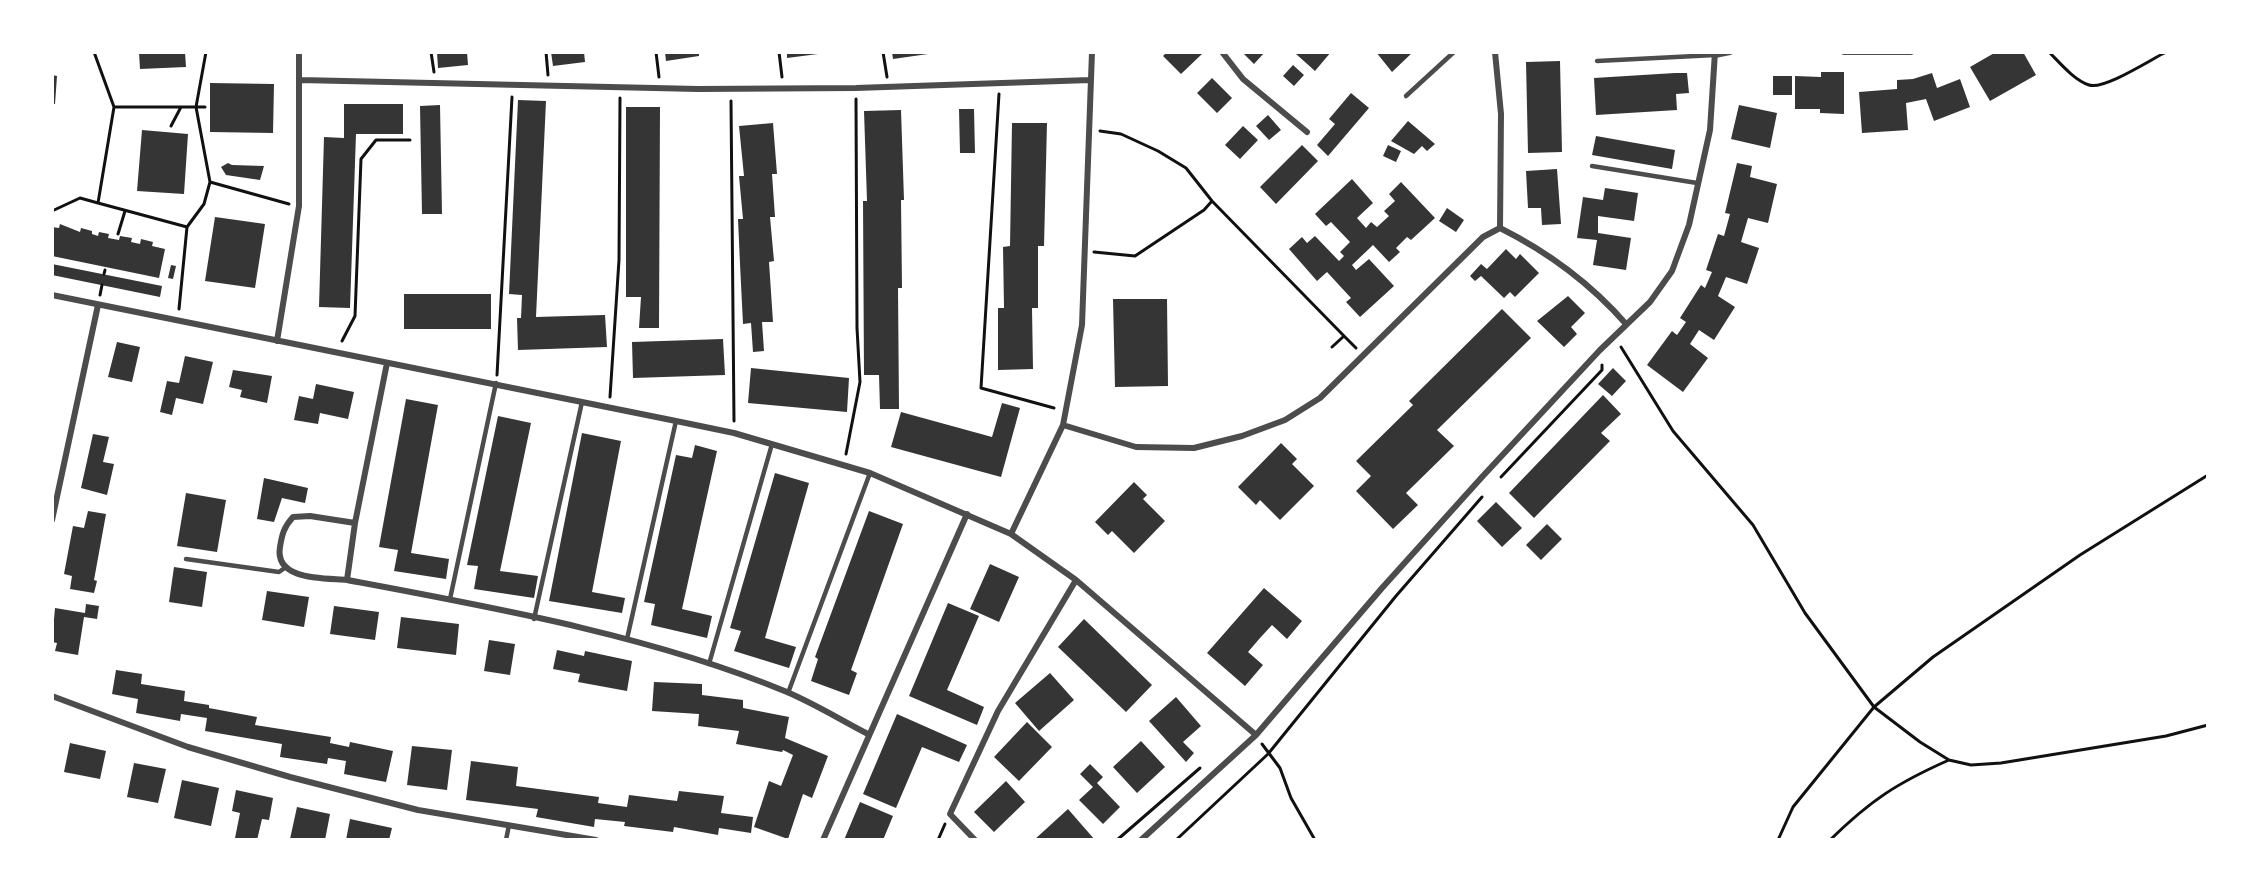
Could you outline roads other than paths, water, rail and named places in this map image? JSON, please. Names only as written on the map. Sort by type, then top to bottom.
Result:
[{"type":"street","points":[[277,341],[298,206],[299,52]]},
{"type":"street","points":[[1011,534],[1063,425],[1082,325],[1092,52]]},
{"type":"street","points":[[1222,52],[1243,79],[1307,132]]},
{"type":"street","points":[[1495,52],[1501,114],[1500,228]]},
{"type":"street","points":[[1141,840],[1256,735],[1382,588],[1600,350],[1650,302],[1672,271],[1689,225],[1710,130],[1715,54],[1730,52]]},
{"type":"street","points":[[1844,52],[1911,52]]},
{"type":"street","points":[[300,80],[512,86],[784,88],[856,88],[1090,80]]},
{"type":"street","points":[[1063,425],[1136,447],[1194,448],[1242,436],[1285,420],[1320,398],[1483,237],[1500,228]]},
{"type":"street","points":[[1500,228],[1529,243],[1569,270],[1626,324]]},
{"type":"street","points":[[52,296],[496,383],[734,433],[870,473],[1011,534],[1076,580],[1256,735]]},
{"type":"street","points":[[52,520],[98,305]]},
{"type":"street","points":[[347,580],[355,523],[387,363]]},
{"type":"street","points":[[823,840],[868,734],[968,514]]},
{"type":"street","points":[[355,523],[310,516],[293,517],[284,527],[279,553],[286,567],[298,575],[347,580],[450,599],[627,639],[709,664],[788,693],[868,734]]},
{"type":"street","points":[[975,840],[950,814],[998,711],[1076,580]]},
{"type":"street","points":[[52,696],[188,747],[290,777],[418,810],[596,840]]},
{"type":"lane","points":[[1406,96],[1454,52]]},
{"type":"lane","points":[[1597,61],[1715,54]]},
{"type":"lane","points":[[1592,166],[1697,183]]},
{"type":"lane","points":[[450,599],[496,383]]},
{"type":"lane","points":[[534,619],[582,402]]},
{"type":"lane","points":[[627,639],[676,421]]},
{"type":"lane","points":[[709,664],[772,444]]},
{"type":"lane","points":[[788,693],[870,473]]},
{"type":"lane","points":[[186,559],[279,572],[286,567]]},
{"type":"lane","points":[[506,840],[509,824]]}]
